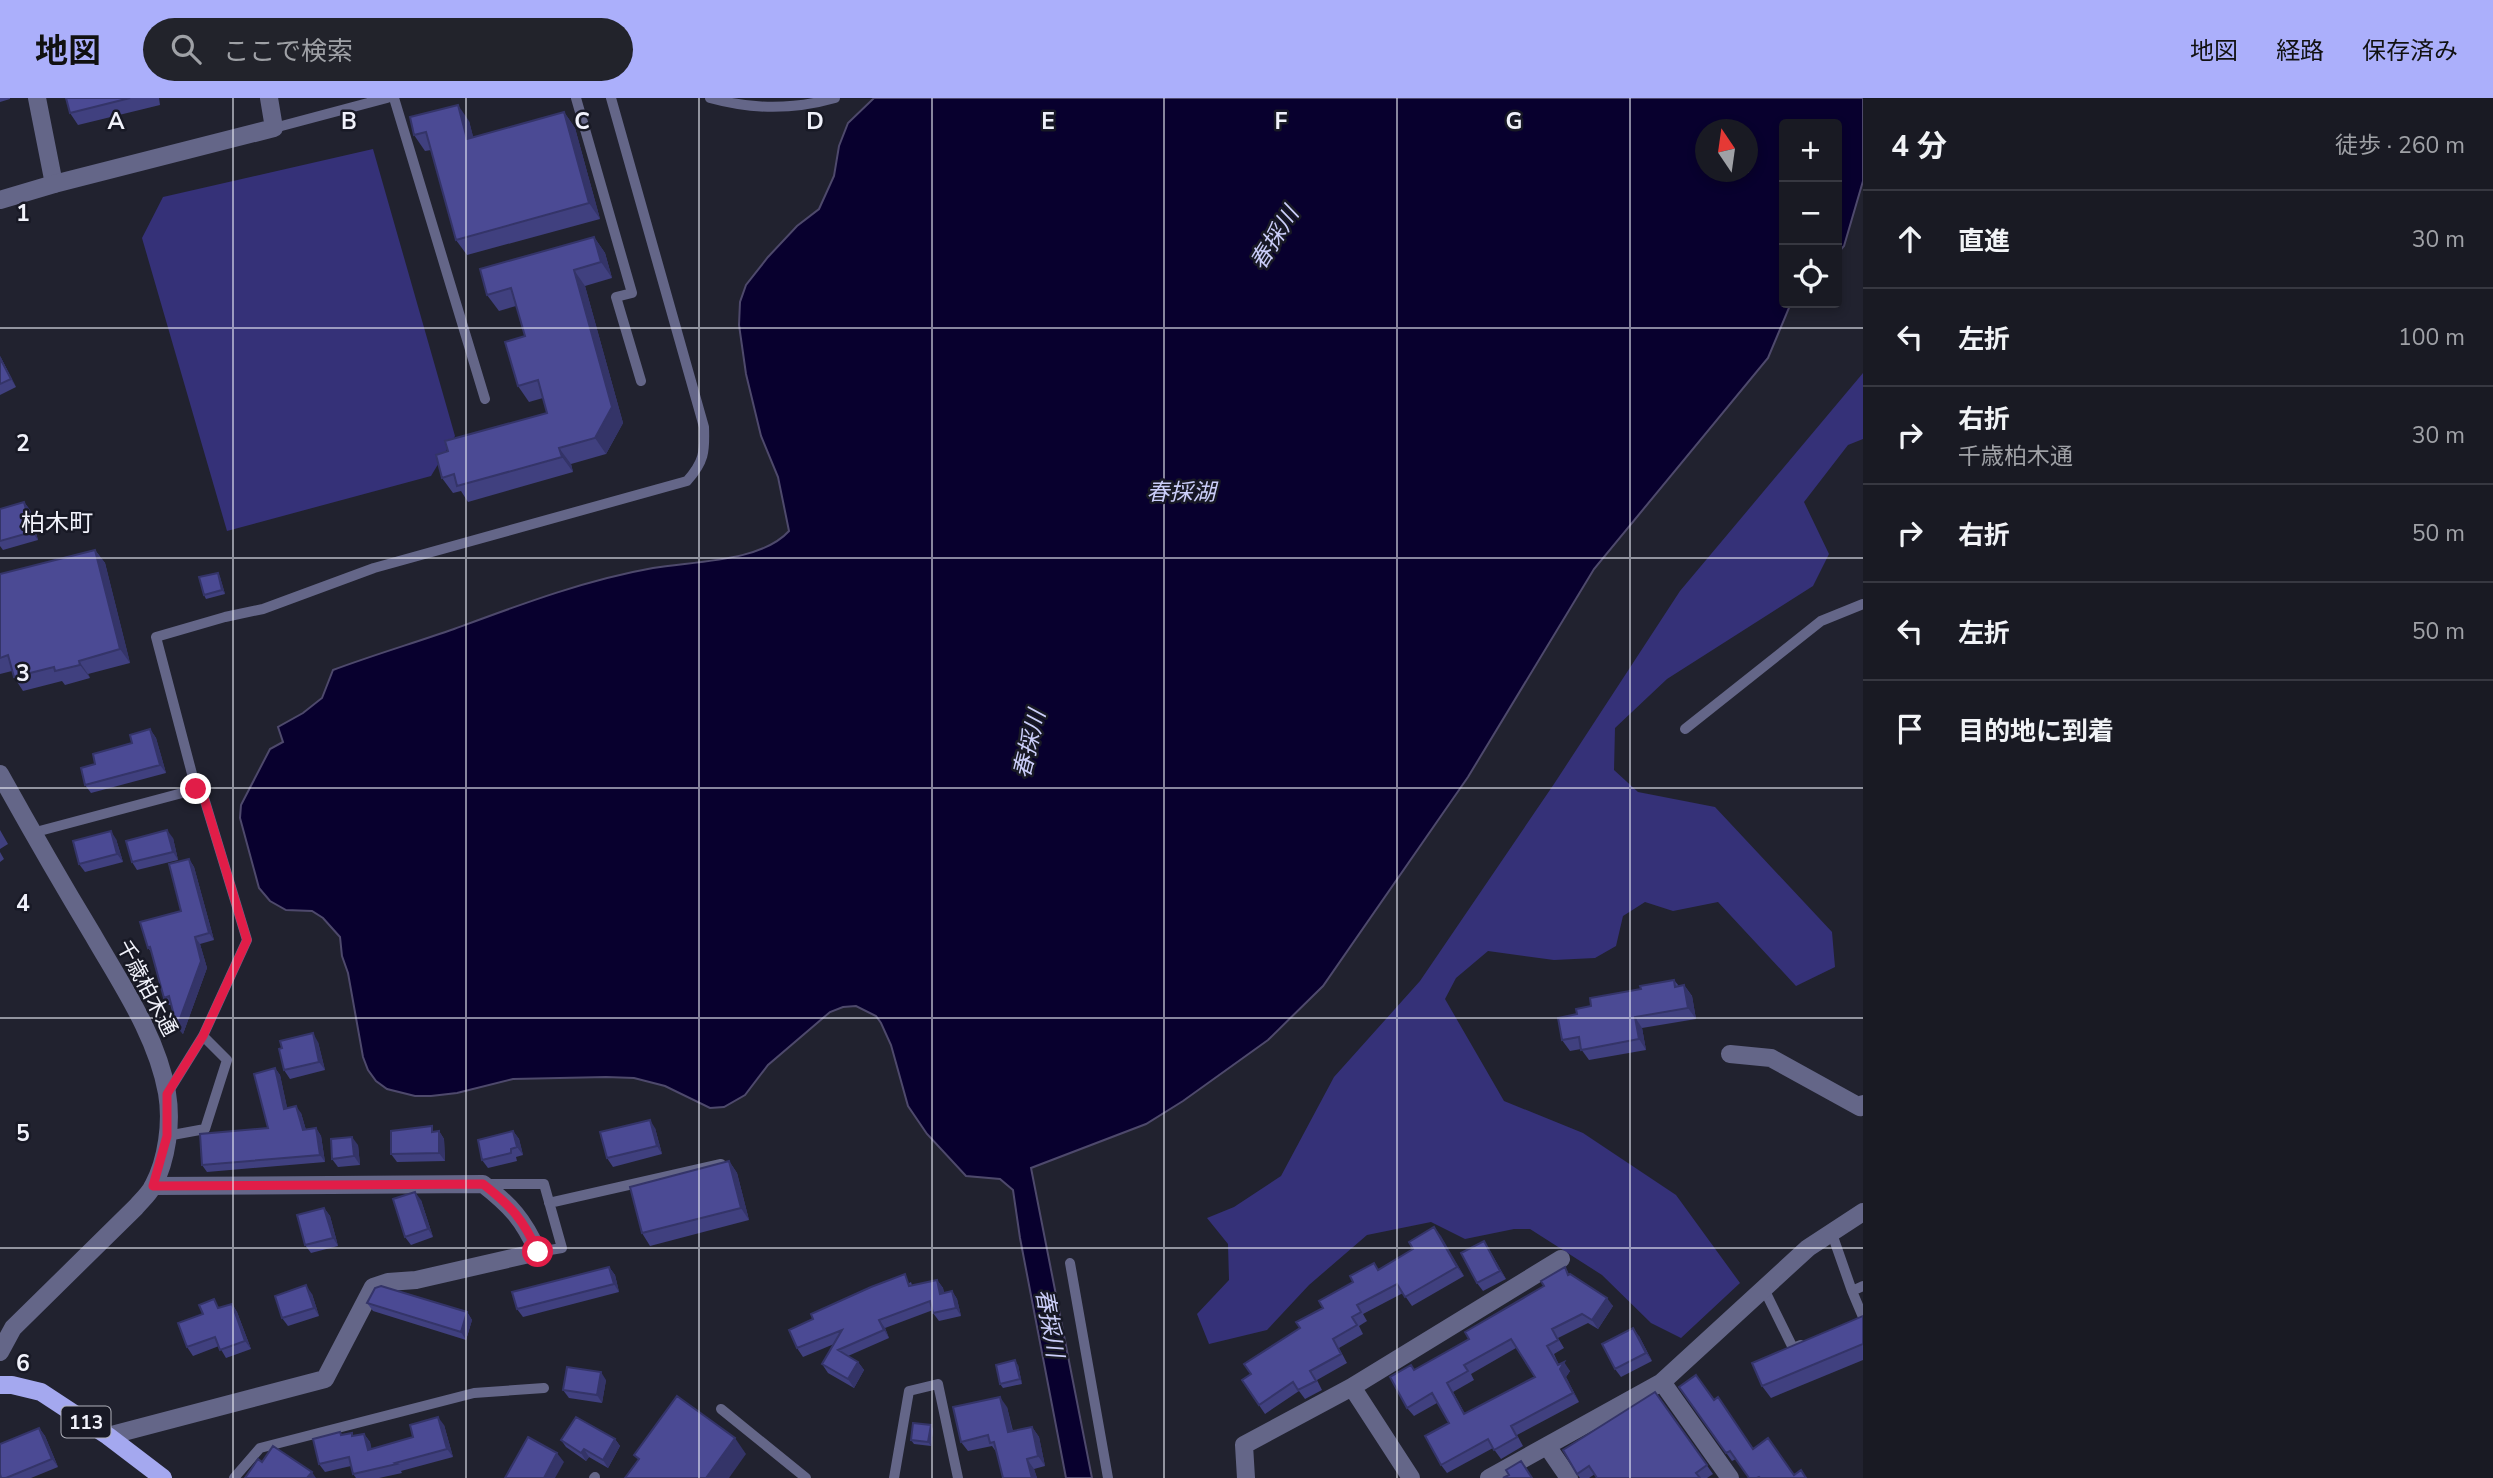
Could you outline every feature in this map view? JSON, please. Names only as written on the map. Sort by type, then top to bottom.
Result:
[{"type":"main road","name":"113","points":[[0,1385],[41,1392],[108,1436],[163,1478]]},
{"type":"street","points":[[37,98],[54,184]]},
{"type":"street","points":[[0,200],[274,128],[269,98]]},
{"type":"street","name":"千歳柏木通","points":[[0,774],[127,993],[155,1052],[167,1094],[167,1136],[153,1186],[136,1207],[13,1328],[0,1352]]},
{"type":"street","points":[[1730,1055],[1771,1058],[1860,1107],[1863,1104]]},
{"type":"street","points":[[108,1436],[325,1379],[373,1287],[538,1252],[526,1225],[505,1201],[483,1184],[153,1186]]},
{"type":"street","points":[[1489,1478],[1662,1382],[1808,1248],[1863,1212]]},
{"type":"street","points":[[1246,1478],[1244,1445],[1352,1387],[1561,1259]]},
{"type":"street","points":[[1662,1382],[1730,1478]]},
{"type":"street","points":[[1352,1387],[1410,1478]]},
{"type":"street","points":[[1547,1446],[1569,1478]]},
{"type":"lane","points":[[274,128],[387,98]]},
{"type":"lane","points":[[394,98],[485,399]]},
{"type":"lane","points":[[576,98],[632,293],[616,297],[641,381]]},
{"type":"lane","points":[[196,789],[156,636],[263,609],[374,568],[687,481],[698,468],[705,450],[704,427],[611,98]]},
{"type":"lane","points":[[710,98],[769,109],[808,106],[835,98]]},
{"type":"lane","points":[[1685,729],[1821,621],[1863,604]]},
{"type":"lane","points":[[32,833],[201,788],[247,940],[203,1036],[167,1094]]},
{"type":"lane","points":[[167,1136],[205,1129],[227,1060],[203,1036]]},
{"type":"lane","points":[[549,1203],[721,1164]]},
{"type":"lane","points":[[483,1184],[544,1184],[562,1248],[538,1252]]},
{"type":"lane","points":[[1831,1231],[1858,1288],[1863,1318],[1851,1324]]},
{"type":"lane","points":[[1070,1263],[1108,1478]]},
{"type":"lane","points":[[1764,1289],[1793,1349],[1816,1339]]},
{"type":"lane","points":[[894,1478],[909,1391],[938,1384],[958,1478]]},
{"type":"lane","points":[[234,1478],[260,1448],[474,1393],[544,1388]]},
{"type":"lane","points":[[721,1409],[806,1478]]},
{"type":"shaded area","points":[[373,149],[455,436],[431,476],[227,531],[142,238],[163,197]]},
{"type":"shaded area","points":[[1863,373],[1863,439],[1848,445],[1804,502],[1829,554],[1813,586],[1667,679],[1615,728],[1614,770],[1638,792],[1715,807],[1832,932],[1835,967],[1796,986],[1718,902],[1673,911],[1645,902],[1623,916],[1616,946],[1595,958],[1554,960],[1488,951],[1456,978],[1445,999],[1504,1101],[1583,1133],[1676,1195],[1740,1283],[1681,1338],[1651,1323],[1602,1275],[1530,1229],[1514,1229],[1465,1239],[1431,1222],[1367,1235],[1309,1285],[1267,1330],[1209,1344],[1197,1314],[1229,1280],[1228,1244],[1207,1218],[1234,1207],[1281,1176],[1334,1077],[1420,981],[1554,784],[1680,591]]},
{"type":"water","name":"春採湖","points":[[874,98],[1863,98],[1863,181],[1842,248],[1842,119],[1779,119],[1779,308],[1789,308],[1768,358],[1594,569],[1468,777],[1323,986],[1268,1040],[1183,1101],[1146,1124],[1031,1168],[1092,1478],[1066,1478],[1013,1190],[1000,1179],[966,1176],[927,1134],[908,1106],[891,1045],[876,1016],[856,1006],[830,1012],[768,1065],[745,1095],[724,1107],[710,1108],[665,1086],[634,1078],[513,1079],[457,1093],[431,1096],[415,1096],[387,1089],[376,1081],[363,1057],[340,937],[323,918],[312,911],[286,910],[270,901],[259,888],[240,818],[241,805],[270,749],[283,742],[278,727],[322,698],[333,670],[577,586],[653,568],[726,559],[762,549],[789,531],[778,477],[761,436],[746,374],[739,325],[740,302],[746,285],[768,257],[797,226],[819,209],[834,176],[839,146],[848,123]]},
{"type":"building","points":[[66,98],[130,98],[70,113]]},
{"type":"building","points":[[458,105],[467,139],[564,112],[589,203],[456,240],[426,132],[414,135],[410,117]]},
{"type":"building","points":[[594,237],[601,262],[574,270],[612,407],[595,438],[559,448],[562,457],[457,486],[454,474],[442,478],[436,455],[448,451],[445,441],[547,413],[538,380],[518,386],[505,342],[525,336],[511,288],[487,295],[480,269]]},
{"type":"building","points":[[0,358],[11,379],[0,384]]},
{"type":"building","points":[[24,502],[32,532],[0,541],[0,509]]},
{"type":"building","points":[[95,550],[120,649],[79,661],[80,665],[55,671],[54,667],[14,677],[8,655],[0,658],[0,574]]},
{"type":"building","points":[[218,573],[222,590],[204,595],[199,577]]},
{"type":"building","points":[[150,729],[160,765],[85,785],[81,768],[95,764],[93,754],[132,743],[130,735]]},
{"type":"building","points":[[167,830],[173,852],[132,862],[126,841]]},
{"type":"building","points":[[111,831],[117,854],[79,864],[73,841]]},
{"type":"building","points":[[189,859],[209,933],[195,937],[201,961],[177,1027],[169,996],[164,998],[140,922],[181,911],[169,864]]},
{"type":"building","points":[[1674,980],[1675,987],[1684,985],[1688,1008],[1635,1017],[1639,1039],[1581,1050],[1579,1037],[1562,1040],[1558,1018],[1577,1014],[1576,1009],[1591,1006],[1590,998]]},
{"type":"building","points":[[313,1033],[319,1062],[284,1070],[280,1041]]},
{"type":"building","points":[[275,1068],[284,1109],[296,1106],[303,1130],[316,1128],[320,1155],[202,1165],[200,1134],[268,1128],[254,1074]]},
{"type":"building","points":[[650,1120],[657,1146],[607,1158],[600,1132]]},
{"type":"building","points":[[432,1126],[432,1132],[439,1131],[439,1153],[391,1154],[391,1131]]},
{"type":"building","points":[[513,1131],[517,1147],[511,1149],[511,1153],[482,1160],[478,1140]]},
{"type":"building","points":[[352,1137],[354,1156],[332,1159],[331,1139]]},
{"type":"building","points":[[729,1161],[741,1208],[642,1233],[630,1187]]},
{"type":"building","points":[[415,1192],[428,1229],[405,1237],[393,1199]]},
{"type":"building","points":[[324,1208],[333,1238],[305,1245],[297,1215]]},
{"type":"building","points":[[1434,1227],[1457,1267],[1405,1297],[1397,1284],[1357,1305],[1361,1312],[1352,1317],[1357,1325],[1333,1339],[1341,1354],[1310,1371],[1316,1381],[1298,1390],[1293,1382],[1259,1405],[1242,1380],[1251,1374],[1244,1364],[1300,1328],[1296,1322],[1323,1308],[1319,1301],[1353,1282],[1350,1276],[1374,1263],[1378,1270],[1413,1249],[1409,1242]]},
{"type":"building","points":[[1484,1241],[1500,1271],[1477,1283],[1461,1253]]},
{"type":"building","points":[[609,1267],[614,1284],[517,1309],[512,1292]]},
{"type":"building","points":[[1565,1267],[1568,1275],[1607,1298],[1592,1320],[1582,1314],[1552,1329],[1558,1340],[1547,1346],[1558,1365],[1564,1362],[1560,1369],[1573,1393],[1511,1426],[1517,1437],[1494,1450],[1488,1439],[1441,1465],[1425,1436],[1449,1423],[1432,1393],[1407,1408],[1390,1377],[1411,1365],[1414,1370],[1469,1339],[1465,1332],[1544,1286],[1541,1281]],"holes":[[[1511,1339],[1535,1377],[1464,1414],[1447,1383],[1468,1371],[1464,1365]]]},
{"type":"building","points":[[905,1274],[909,1286],[937,1280],[940,1294],[952,1291],[956,1308],[933,1313],[930,1301],[879,1320],[884,1330],[838,1350],[858,1362],[848,1379],[822,1364],[842,1330],[797,1348],[789,1330],[813,1319],[811,1314]]},
{"type":"building","points":[[306,1285],[314,1308],[282,1318],[275,1296]]},
{"type":"building","points":[[381,1286],[467,1312],[461,1332],[367,1303],[375,1288]]},
{"type":"building","points":[[214,1299],[218,1308],[232,1304],[245,1341],[220,1350],[215,1337],[187,1347],[178,1323],[203,1314],[199,1305]]},
{"type":"building","points":[[1863,1316],[1863,1344],[1762,1386],[1752,1363]]},
{"type":"building","points":[[1633,1328],[1646,1353],[1615,1369],[1602,1344]]},
{"type":"building","points":[[1015,1360],[1020,1379],[1000,1384],[996,1365]]},
{"type":"building","points":[[567,1367],[601,1372],[597,1395],[563,1390]]},
{"type":"building","points":[[1696,1375],[1714,1400],[1718,1397],[1753,1449],[1768,1438],[1794,1475],[1801,1470],[1806,1478],[1749,1478],[1730,1451],[1726,1453],[1679,1387]]},
{"type":"building","points":[[1655,1392],[1707,1465],[1696,1473],[1700,1478],[1597,1478],[1589,1466],[1577,1474],[1563,1450]]},
{"type":"building","points":[[677,1396],[735,1438],[706,1478],[625,1478],[639,1459],[634,1455]]},
{"type":"building","points":[[1000,1397],[1008,1432],[1032,1427],[1038,1456],[1027,1459],[1032,1478],[1003,1478],[994,1442],[990,1443],[988,1435],[961,1442],[953,1407]]},
{"type":"building","points":[[438,1417],[447,1449],[353,1474],[349,1457],[319,1464],[313,1439],[340,1432],[341,1435],[352,1433],[352,1436],[364,1434],[368,1450],[413,1437],[410,1425]]},
{"type":"building","points":[[576,1417],[615,1439],[603,1460],[584,1449],[581,1453],[561,1440]]},
{"type":"building","points":[[913,1423],[931,1425],[928,1442],[911,1440]]},
{"type":"building","points":[[39,1428],[52,1459],[1,1478],[0,1444]]},
{"type":"building","points":[[528,1437],[557,1453],[544,1478],[505,1478]]},
{"type":"building","points":[[273,1446],[312,1472],[307,1478],[245,1478],[258,1459],[262,1462]]},
{"type":"building","points":[[1521,1461],[1532,1478],[1503,1478],[1509,1475],[1506,1470]]},
{"type":"district","name":"柏木町","points":[[57,523]]},
{"type":"route","points":[[196,789],[201,788],[247,940],[203,1036],[167,1094],[167,1136],[153,1186],[483,1184],[505,1201],[526,1225],[538,1252]]},
{"type":"water label","name":"春採川","points":[[1274,238]]},
{"type":"water label","name":"春採川","points":[[1029,744]]},
{"type":"water label","name":"春採川","points":[[1050,1323]]}]
